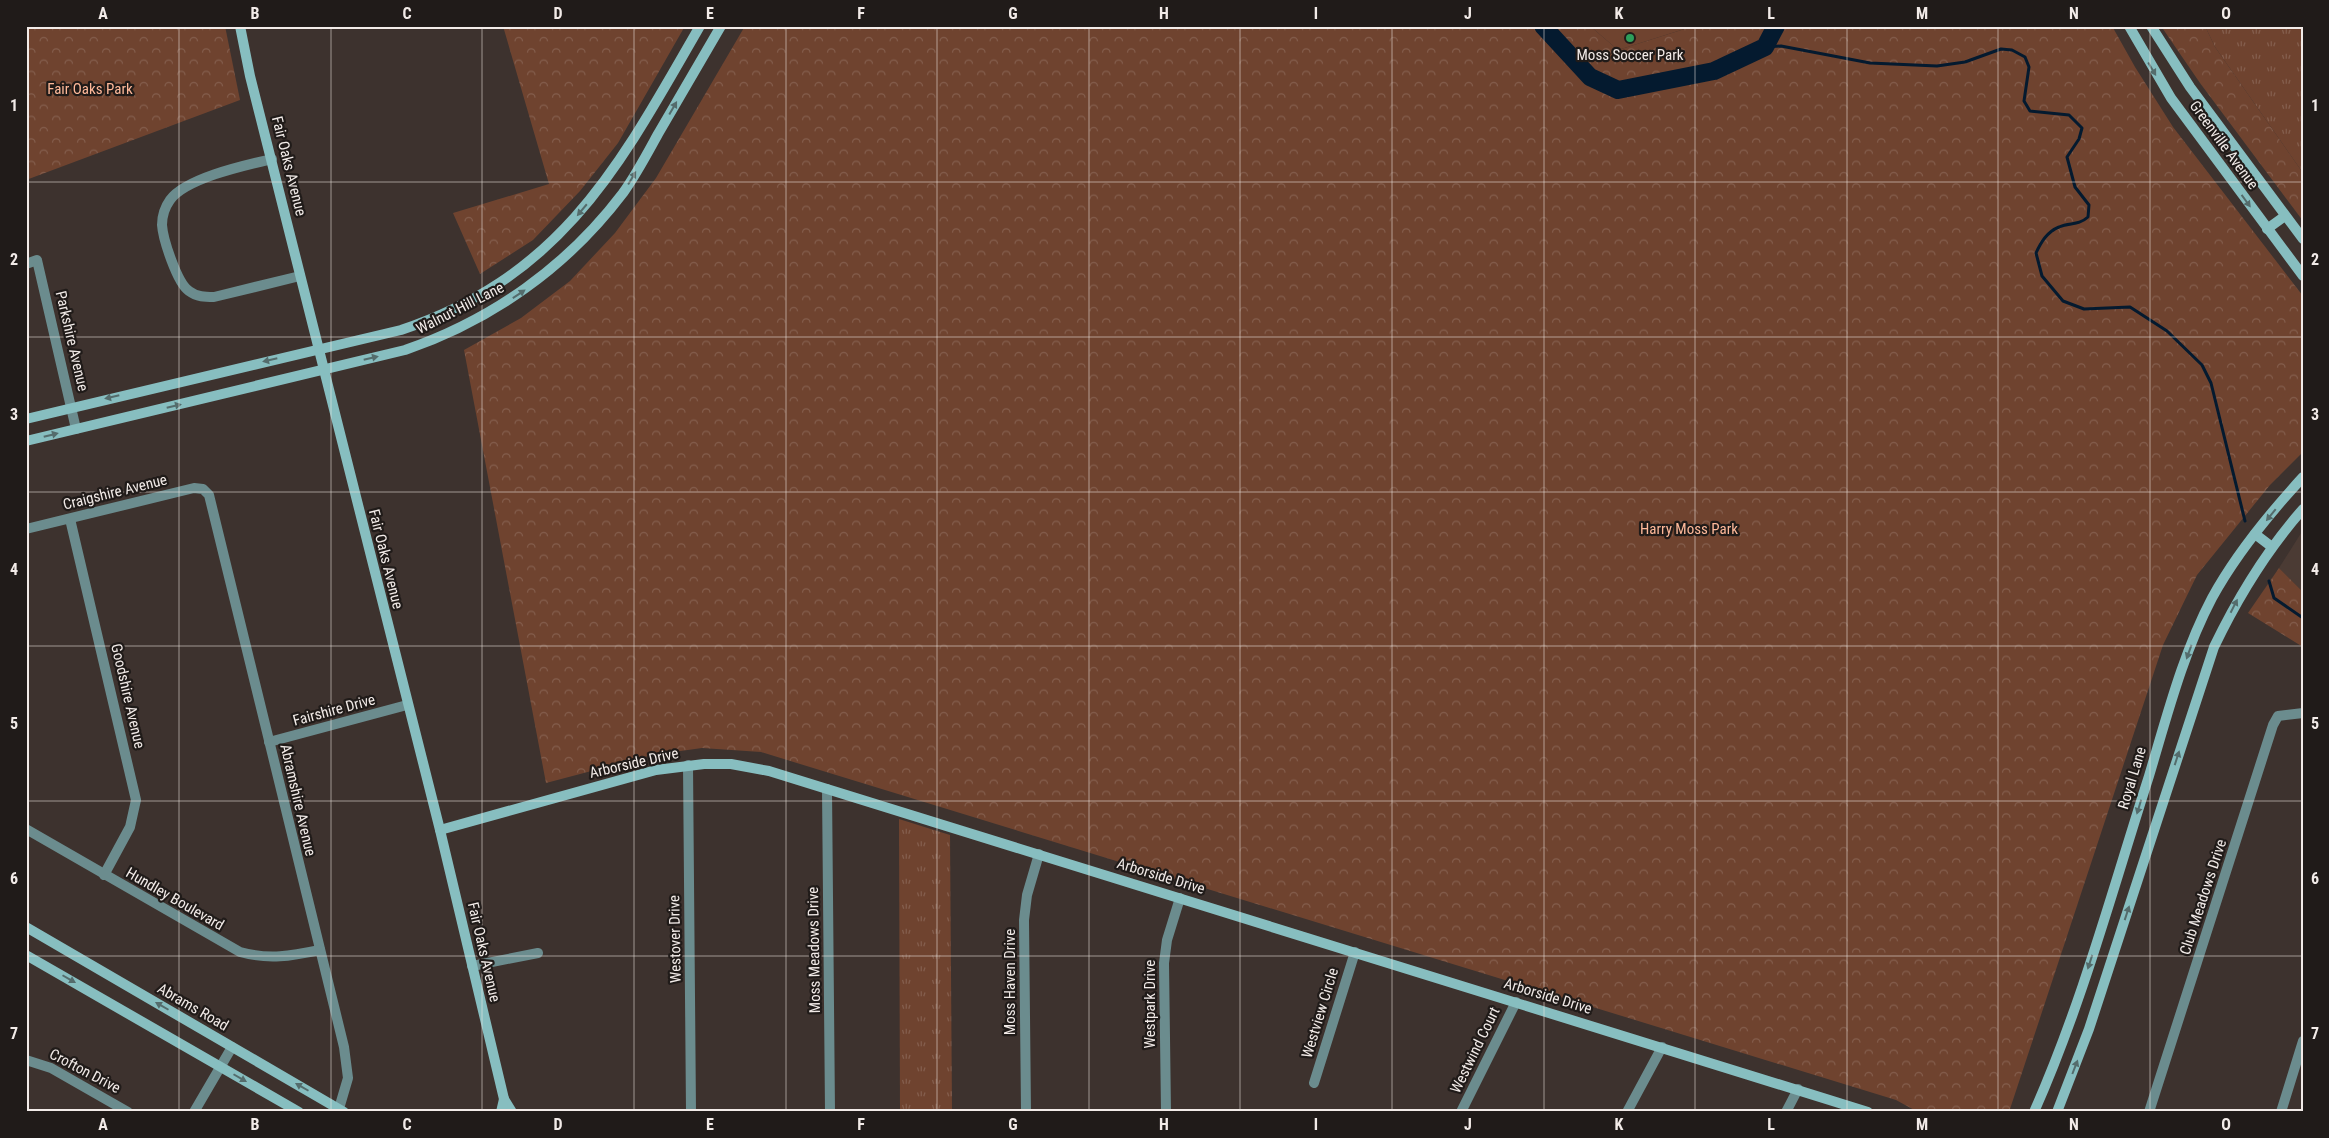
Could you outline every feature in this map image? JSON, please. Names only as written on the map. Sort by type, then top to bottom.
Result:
[{"type":"main road","name":"Fair Oaks Avenue","points":[[240,26],[250,76],[440,830],[504,1099],[512,1112]]},
{"type":"main road","name":"Walnut Hill Lane","points":[[26,419],[401,330],[426,322],[509,277],[541,253],[566,228],[632,143],[700,26]]},
{"type":"main road","name":"Walnut Hill Lane","points":[[26,442],[405,350],[438,339],[505,303],[528,288],[584,238],[624,191],[721,26]]},
{"type":"main road","name":"Greenville Avenue","points":[[2129,26],[2171,98],[2303,276]]},
{"type":"main road","name":"Greenville Avenue","points":[[2151,26],[2190,87],[2303,239]]},
{"type":"main road","points":[[2267,229],[2286,216]]},
{"type":"main road","name":"Royal Lane","points":[[2034,1112],[2076,1004],[2189,649],[2213,598],[2229,570],[2255,534],[2303,477]]},
{"type":"main road","points":[[2057,1112],[2089,1028],[2214,647],[2236,602],[2272,547],[2303,509]]},
{"type":"main road","points":[[2255,534],[2272,547]]},
{"type":"main road","name":"Arborside Drive","points":[[440,830],[656,770],[688,765],[731,764],[769,771],[1868,1112]]},
{"type":"main road","name":"Abrams Road","points":[[26,927],[341,1111]]},
{"type":"main road","points":[[26,955],[299,1112]]},
{"type":"main road","name":"Fair Oaks Avenue","points":[[501,1112],[504,1099]]},
{"type":"street","points":[[272,159],[231,169],[180,190],[170,199],[163,212],[162,226],[180,282],[189,291],[202,297],[214,297],[300,276]]},
{"type":"street","name":"Parkshire Avenue","points":[[26,264],[38,260],[76,429]]},
{"type":"street","name":"Craigshire Avenue","points":[[26,529],[70,520],[194,488],[203,489],[209,495]]},
{"type":"street","name":"Abramshire Avenue","points":[[209,495],[348,1064],[348,1078],[341,1111]]},
{"type":"street","name":"Goodshire Avenue","points":[[70,520],[136,800],[130,827],[104,875]]},
{"type":"street","name":"Fairshire Drive","points":[[269,742],[407,705]]},
{"type":"street","name":"Club Meadows Drive","points":[[2149,1112],[2273,725],[2278,716],[2303,713]]},
{"type":"street","name":"Westover Drive","points":[[688,765],[690,1112]]},
{"type":"street","name":"Moss Meadows Drive","points":[[827,789],[830,1112]]},
{"type":"street","name":"Hundley Boulevard","points":[[26,829],[240,952],[256,957],[275,958],[320,950]]},
{"type":"street","name":"Moss Haven Drive","points":[[1026,1112],[1024,920],[1027,895],[1039,854]]},
{"type":"street","name":"Westpark Drive","points":[[1166,1112],[1164,963],[1167,940],[1180,898]]},
{"type":"street","name":"Westview Circle","points":[[1314,1083],[1355,952]]},
{"type":"street","points":[[472,966],[538,953]]},
{"type":"street","name":"Westwind Court","points":[[1461,1112],[1516,1002]]},
{"type":"street","points":[[2281,1112],[2303,1041]]},
{"type":"street","points":[[194,1112],[232,1047]]},
{"type":"street","points":[[1627,1112],[1662,1047]]},
{"type":"street","name":"Crofton Drive","points":[[26,1060],[50,1068],[128,1112]]},
{"type":"street","points":[[1786,1112],[1798,1089]]},
{"type":"shaded area","points":[[2303,530],[2303,592],[2279,568]]},
{"type":"green space","name":"Fair Oaks Park","points":[[26,26],[225,26],[240,100],[26,180]]},
{"type":"green space","points":[[503,26],[685,26],[618,143],[580,191],[533,240],[480,274],[453,213],[549,184]]},
{"type":"green space","name":"Harry Moss Park","points":[[745,26],[1590,26],[1618,50],[1694,26],[2112,26],[2135,67],[2173,127],[2303,296],[2303,452],[2270,485],[2197,575],[2163,645],[2009,1112],[1918,1112],[1896,1100],[761,752],[702,748],[652,755],[546,783],[464,350],[521,318],[570,281],[615,233],[656,178]]},
{"type":"green space","name":"Moss Soccer Park","points":[[1590,26],[1694,26],[1618,50]]},
{"type":"green space","points":[[2161,26],[2205,26],[2215,47],[2303,173],[2303,221],[2200,83]]},
{"type":"green space","points":[[2205,26],[2303,26],[2303,173],[2215,47]]},
{"type":"green space","points":[[2279,568],[2303,592],[2303,647],[2248,613]]},
{"type":"green space","points":[[899,819],[950,835],[952,1112],[900,1112]]},
{"type":"waterway","points":[[1543,26],[1590,77],[1618,90],[1714,71],[1765,47],[1776,26]]},
{"type":"waterway","points":[[1765,47],[1781,46],[1870,63],[1937,66],[1965,62],[2001,49],[2012,50],[2025,57],[2029,67],[2024,101],[2030,111],[2069,115],[2082,128],[2079,139],[2067,157],[2075,187],[2089,205],[2088,217],[2081,222],[2055,229],[2042,241],[2036,253],[2042,276],[2063,301],[2084,309],[2130,307],[2167,331],[2202,365],[2211,383],[2245,521]]},
{"type":"waterway","points":[[2269,581],[2274,598],[2303,618]]},
{"type":"place","name":"Moss Soccer Park","points":[[1630,38]]}]
